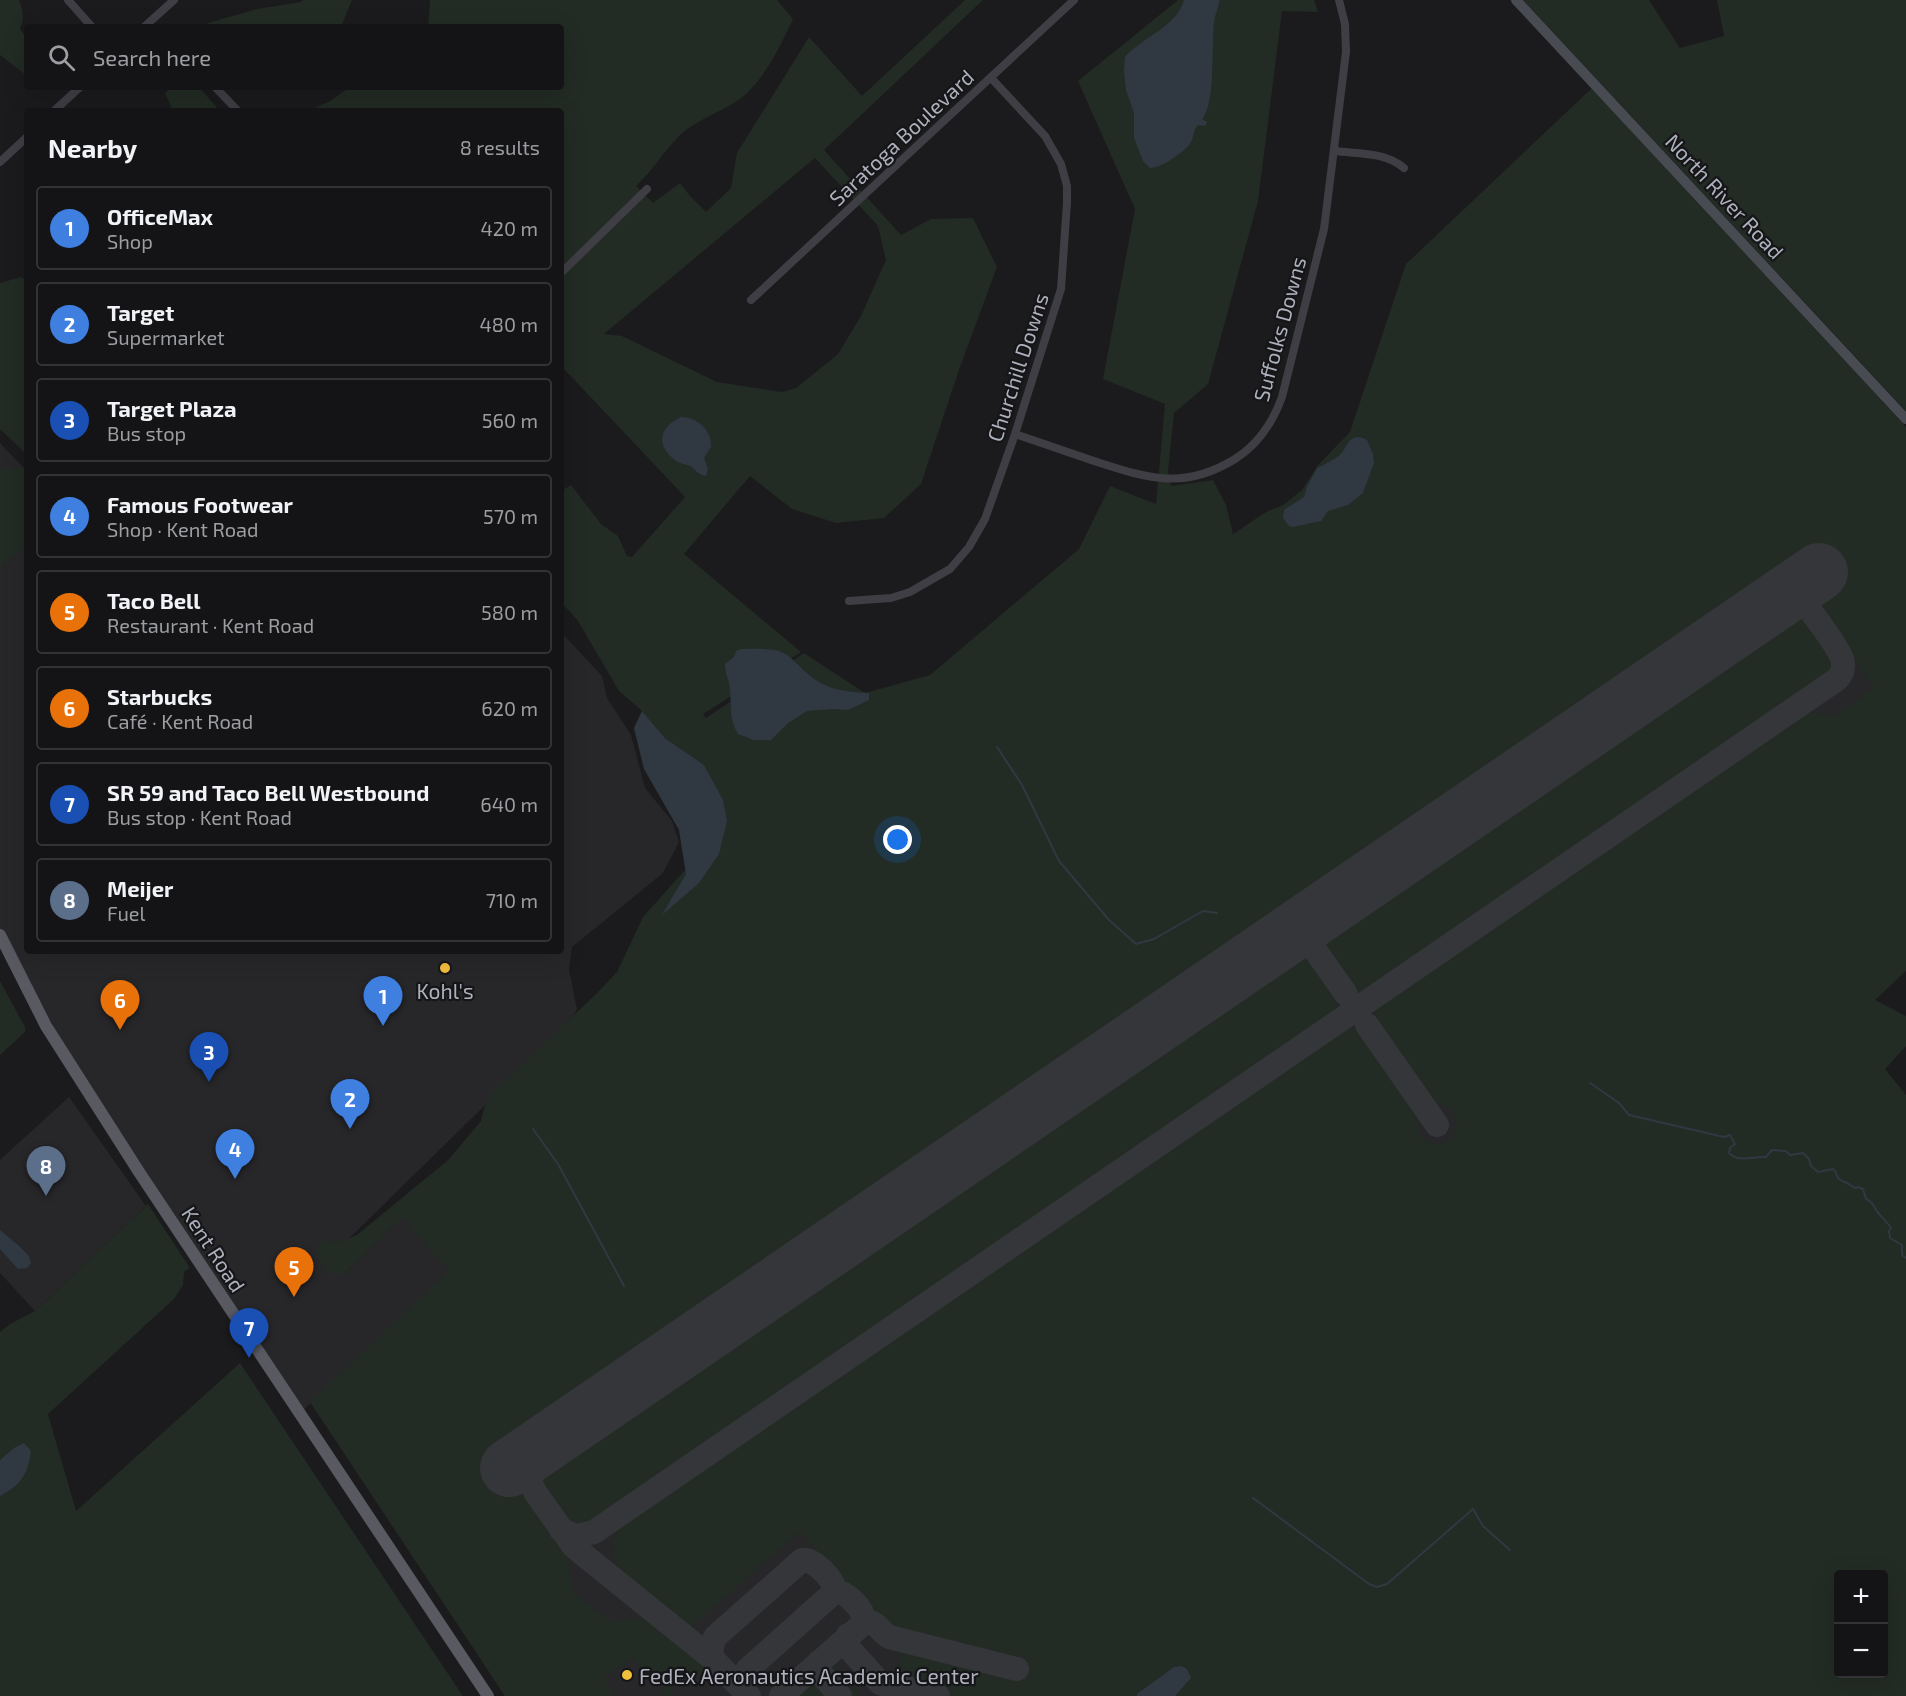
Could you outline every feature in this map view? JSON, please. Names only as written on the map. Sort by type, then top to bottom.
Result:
[{"type":"main road","name":"Kent Road","points":[[0,935],[46,1026],[139,1172],[488,1696]]},
{"type":"street","points":[[68,0],[89,24]]},
{"type":"street","points":[[147,24],[174,0]]},
{"type":"street","name":"Saratoga Boulevard","points":[[751,300],[992,79],[1074,0]]},
{"type":"street","name":"Suffolks Downs","points":[[1015,434],[1130,473],[1164,479],[1192,477],[1208,473],[1226,464],[1248,449],[1269,425],[1282,397],[1324,229],[1346,52],[1345,24],[1339,0]]},
{"type":"street","name":"North River Road","points":[[1516,0],[1906,419]]},
{"type":"street","points":[[153,19],[157,24]]},
{"type":"street","name":"Churchill Downs","points":[[849,601],[891,598],[910,592],[940,576],[960,560],[985,519],[1015,434],[1061,289],[1066,186],[1060,164],[1045,136],[992,79]]},
{"type":"street","points":[[57,108],[77,90]]},
{"type":"street","points":[[218,90],[234,108]]},
{"type":"street","points":[[0,162],[24,140]]},
{"type":"street","points":[[1335,151],[1395,160],[1404,168]]},
{"type":"street","points":[[564,270],[647,189]]},
{"type":"shaded area","points":[[0,0],[19,0],[23,14],[20,28],[24,35],[24,74],[0,55]]},
{"type":"shaded area","points":[[303,0],[352,0],[342,24],[208,24],[257,9]]},
{"type":"shaded area","points":[[430,0],[777,0],[793,19],[763,75],[737,101],[681,134],[636,186],[653,203],[680,183],[706,212],[731,188],[737,153],[809,37],[862,96],[965,0],[983,0],[824,150],[901,235],[931,219],[973,218],[997,267],[960,367],[921,484],[884,518],[836,523],[792,509],[750,476],[684,554],[801,652],[703,714],[706,718],[804,653],[865,693],[930,675],[1079,549],[1110,486],[1156,504],[1165,404],[1103,379],[1135,209],[1078,81],[1178,0],[1314,0],[1318,12],[1282,11],[1258,201],[1208,384],[1174,413],[1168,471],[1171,486],[1213,480],[1226,505],[1233,534],[1266,512],[1283,505],[1302,490],[1318,465],[1350,432],[1406,264],[1592,88],[1906,427],[1906,971],[1875,1000],[1906,1016],[1906,1046],[1885,1069],[1906,1095],[1906,1696],[956,1696],[895,1680],[904,1645],[1020,1674],[1022,1666],[896,1633],[828,1566],[800,1531],[690,1628],[677,1620],[626,1577],[616,1562],[614,1552],[618,1530],[631,1516],[1341,1030],[1355,1029],[1366,1037],[1415,1106],[1421,1136],[1430,1143],[1436,1144],[1449,1140],[1456,1128],[1454,1115],[1446,1106],[1428,1097],[1381,1030],[1375,1017],[1379,1004],[1805,711],[1835,715],[1874,688],[1810,593],[1825,582],[1811,562],[503,1458],[567,1553],[573,1592],[610,1622],[649,1617],[712,1670],[704,1676],[693,1672],[682,1675],[674,1684],[672,1696],[662,1696],[663,1685],[648,1669],[643,1672],[634,1658],[603,1678],[615,1696],[505,1696],[310,1402],[449,1271],[402,1217],[344,1274],[330,1274],[317,1258],[319,1240],[336,1243],[357,1235],[448,1160],[481,1121],[485,1105],[492,1093],[617,972],[643,917],[683,872],[719,854],[704,765],[665,738],[642,711],[619,691],[578,621],[564,605],[564,489],[571,485],[601,524],[618,536],[627,556],[632,557],[685,497],[564,369],[564,108],[315,108],[346,90],[564,90],[564,24],[428,24]],"holes":[[[815,158],[878,226],[886,260],[861,316],[838,354],[796,388],[782,392],[717,382],[622,336],[604,334]]]},
{"type":"shaded area","points":[[1184,0],[1220,0],[1214,22],[1211,88],[1202,119],[1207,122],[1205,126],[1198,125],[1191,142],[1178,155],[1150,168],[1143,161],[1134,138],[1134,113],[1126,90],[1125,57],[1174,18]]},
{"type":"shaded area","points":[[1523,0],[1649,0],[1680,48],[1724,36],[1717,0],[1906,0],[1906,411]]},
{"type":"shaded area","points":[[169,90],[202,90],[217,108],[172,108],[165,93]]},
{"type":"shaded area","points":[[1744,252],[1906,427],[1906,744],[1117,1696],[505,1696],[311,1403],[301,1412],[97,1101],[0,930],[0,443],[24,468],[24,954],[564,954],[564,635],[602,676],[607,698],[631,735],[645,788],[672,821],[679,842],[663,873],[572,947],[569,969],[577,1010],[564,1028],[325,1262],[344,1274],[402,1216],[1483,480],[1674,302]]},
{"type":"shaded area","points":[[21,277],[24,279],[24,452],[0,429],[0,283]]},
{"type":"shaded area","points":[[681,417],[698,422],[709,435],[711,447],[704,458],[708,469],[706,476],[676,461],[665,449],[662,437],[664,431]]},
{"type":"shaded area","points":[[1357,437],[1367,440],[1374,463],[1363,493],[1348,505],[1328,511],[1321,521],[1289,526],[1283,518],[1284,510],[1304,497],[1317,468],[1340,455],[1349,442]]},
{"type":"shaded area","points":[[24,468],[24,547],[0,568],[0,469]]},
{"type":"shaded area","points":[[1792,605],[1799,607],[1832,656],[1832,667],[1826,678],[1375,986],[1368,990],[1360,990],[1345,979],[1324,949],[1322,941],[1326,927],[1331,921]]},
{"type":"shaded area","points":[[741,649],[779,651],[822,684],[844,691],[869,693],[869,700],[848,710],[807,711],[788,723],[771,740],[754,740],[738,734],[731,715],[730,690],[725,664],[734,657],[736,651]]},
{"type":"shaded area","points":[[642,711],[665,738],[704,765],[723,800],[727,821],[719,854],[699,883],[662,915],[686,874],[679,830],[644,769],[634,728]]},
{"type":"shaded area","points":[[1295,949],[1308,954],[1336,993],[1338,1004],[1331,1016],[592,1524],[578,1528],[565,1522],[548,1499],[540,1483],[538,1474],[540,1466],[546,1459],[1288,950]]},
{"type":"shaded area","points":[[0,981],[25,1027],[25,1032],[0,1055]]},
{"type":"shaded area","points":[[69,1097],[146,1206],[35,1311],[0,1273],[0,1160]]},
{"type":"shaded area","points":[[148,1204],[190,1268],[184,1272],[183,1285],[174,1299],[48,1414],[76,1511],[240,1363],[463,1696],[0,1696],[0,1332],[35,1311]]},
{"type":"shaded area","points":[[0,1230],[29,1256],[31,1263],[27,1268],[18,1269],[0,1249]]},
{"type":"shaded area","points":[[24,1443],[31,1451],[28,1466],[18,1483],[0,1496],[0,1460]]},
{"type":"shaded area","points":[[831,1663],[860,1696],[849,1696],[827,1670],[826,1667]]},
{"type":"shaded area","points":[[1181,1666],[1187,1669],[1191,1678],[1175,1696],[1137,1696],[1174,1667]]},
{"type":"shaded area","points":[[811,1680],[817,1681],[830,1696],[793,1696]]},
{"type":"waterway","points":[[997,747],[1022,785],[1059,861],[1109,920],[1136,944],[1154,939],[1203,911],[1217,913]]},
{"type":"waterway","points":[[1590,1083],[1619,1103],[1629,1115],[1724,1137],[1730,1135],[1735,1144],[1730,1148],[1729,1153],[1737,1158],[1766,1157],[1772,1150],[1786,1151],[1790,1155],[1803,1153],[1818,1172],[1833,1169],[1840,1180],[1854,1188],[1863,1189],[1866,1199],[1873,1204],[1891,1228],[1890,1238],[1902,1245],[1902,1255],[1906,1258]]},
{"type":"waterway","points":[[533,1129],[558,1164],[624,1286]]},
{"type":"waterway","points":[[1253,1498],[1369,1584],[1377,1587],[1387,1584],[1473,1509],[1483,1526],[1510,1550]]},
{"type":"taxiway","points":[[561,1530],[577,1536],[594,1532],[1836,680],[1840,676],[1843,665],[1840,654],[1800,599],[1792,594],[1782,597]]},
{"type":"taxiway","points":[[1315,950],[1312,937],[1315,925],[1332,905]]},
{"type":"taxiway","points":[[1275,944],[1296,941],[1315,950],[1346,994]]},
{"type":"taxiway","points":[[1367,1025],[1437,1125]]},
{"type":"taxiway","points":[[548,1442],[531,1465],[530,1481],[535,1492],[574,1547],[714,1660],[749,1696]]},
{"type":"taxiway","points":[[714,1660],[711,1650],[715,1637],[802,1560],[812,1562],[827,1575],[834,1585],[835,1590],[832,1594]]},
{"type":"taxiway","points":[[745,1692],[743,1682],[747,1670],[832,1594],[839,1592],[855,1603],[863,1615],[864,1619],[861,1624]]},
{"type":"taxiway","points":[[781,1696],[866,1621],[876,1625],[889,1637],[1017,1669]]},
{"type":"taxiway","points":[[848,1635],[846,1642],[848,1647],[880,1683],[938,1696]]},
{"type":"taxiway","points":[[819,1662],[817,1669],[840,1696]]},
{"type":"runway","points":[[509,1468],[1819,572]]},
{"type":"place","name":"Kohl's","points":[[445,968]]},
{"type":"place","name":"OfficeMax","points":[[383,1026]]},
{"type":"place","name":"Starbucks","points":[[120,1030]]},
{"type":"place","name":"Target Plaza","points":[[209,1082]]},
{"type":"place","name":"Target","points":[[350,1129]]},
{"type":"place","name":"Famous Footwear","points":[[235,1179]]},
{"type":"place","name":"Meijer","points":[[46,1196]]},
{"type":"place","name":"Taco Bell","points":[[294,1297]]},
{"type":"place","name":"SR 59 and Taco Bell Westbound","points":[[249,1358]]},
{"type":"place","name":"FedEx Aeronautics Academic Center","points":[[627,1675]]}]
